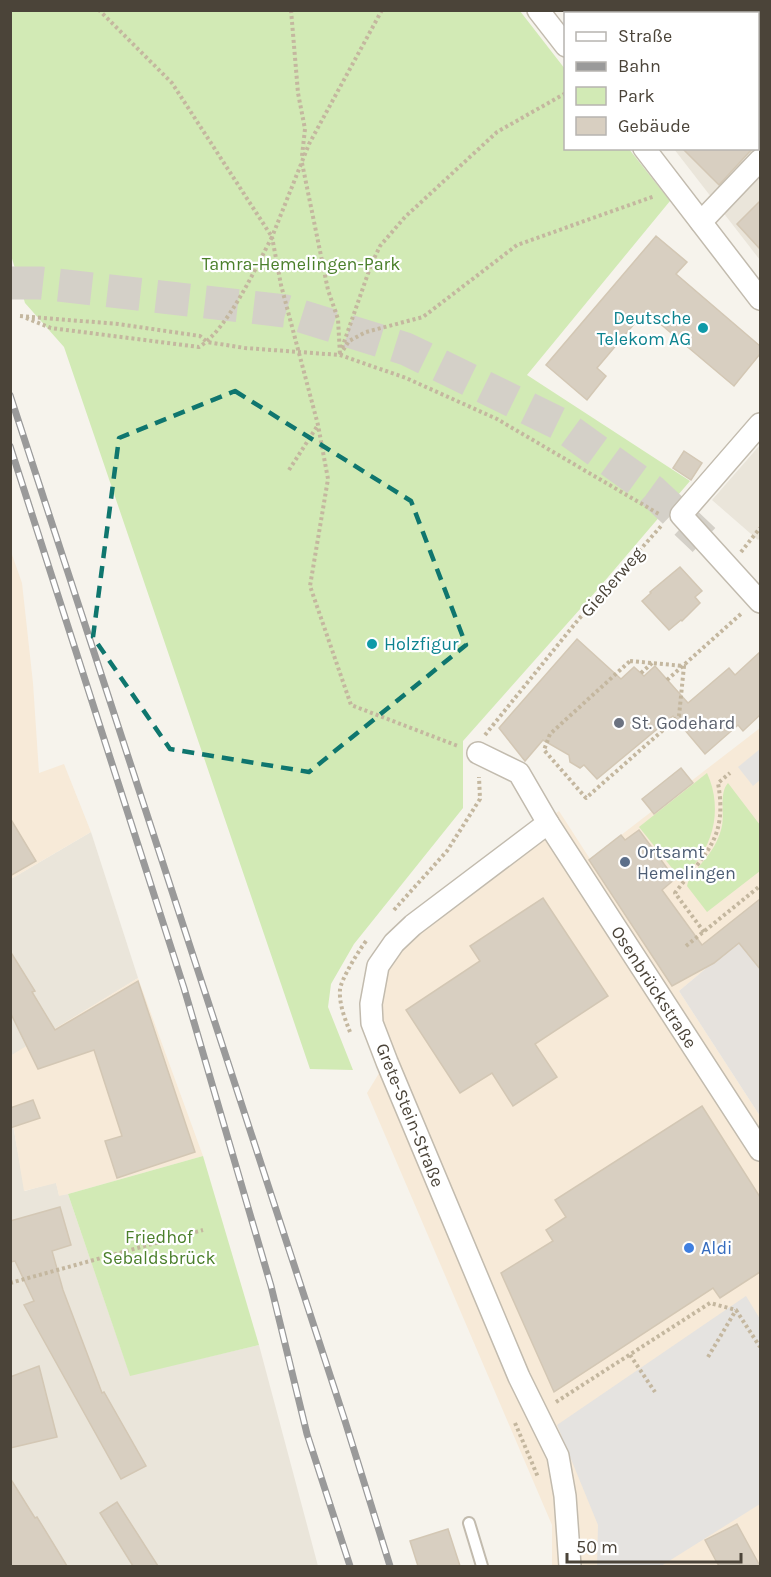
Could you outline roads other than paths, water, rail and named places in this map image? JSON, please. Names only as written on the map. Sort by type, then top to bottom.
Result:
[{"type":"street","points":[[538,10],[564,43]]},
{"type":"street","points":[[646,150],[760,299]]},
{"type":"street","points":[[702,222],[760,160]]},
{"type":"street","points":[[759,600],[681,515],[760,424]]},
{"type":"street","points":[[478,753],[519,773],[548,823]]},
{"type":"street","name":"Osenbrückstraße","points":[[548,823],[760,1150]]},
{"type":"street","name":"Grete-Stein-Straße","points":[[548,823],[394,943],[378,966],[371,1004],[372,1023],[387,1062],[519,1377],[558,1456],[566,1496],[570,1566]]},
{"type":"lane","points":[[468,1523],[482,1566]]},
{"type":"tunnel","points":[[10,283],[40,283],[285,311],[406,349],[560,424],[651,490],[704,540]]},
{"type":"railway","points":[[10,395],[345,1421],[390,1566]]},
{"type":"railway","points":[[10,446],[184,988],[271,1286],[307,1434],[350,1566]]},
{"type":"place","name":"Deutsche Telekom AG","points":[[703,328]]},
{"type":"place","name":"Holzfigur","points":[[372,644]]},
{"type":"place","name":"St. Godehard","points":[[619,723]]},
{"type":"place","name":"Ortsamt Hemelingen","points":[[625,862]]},
{"type":"place","name":"Aldi","points":[[689,1248]]},
{"type":"park label","name":"Tamra-Hemelingen-Park","points":[[301,264]]},
{"type":"park label","name":"Friedhof Sebaldsbrück","points":[[159,1247]]}]
